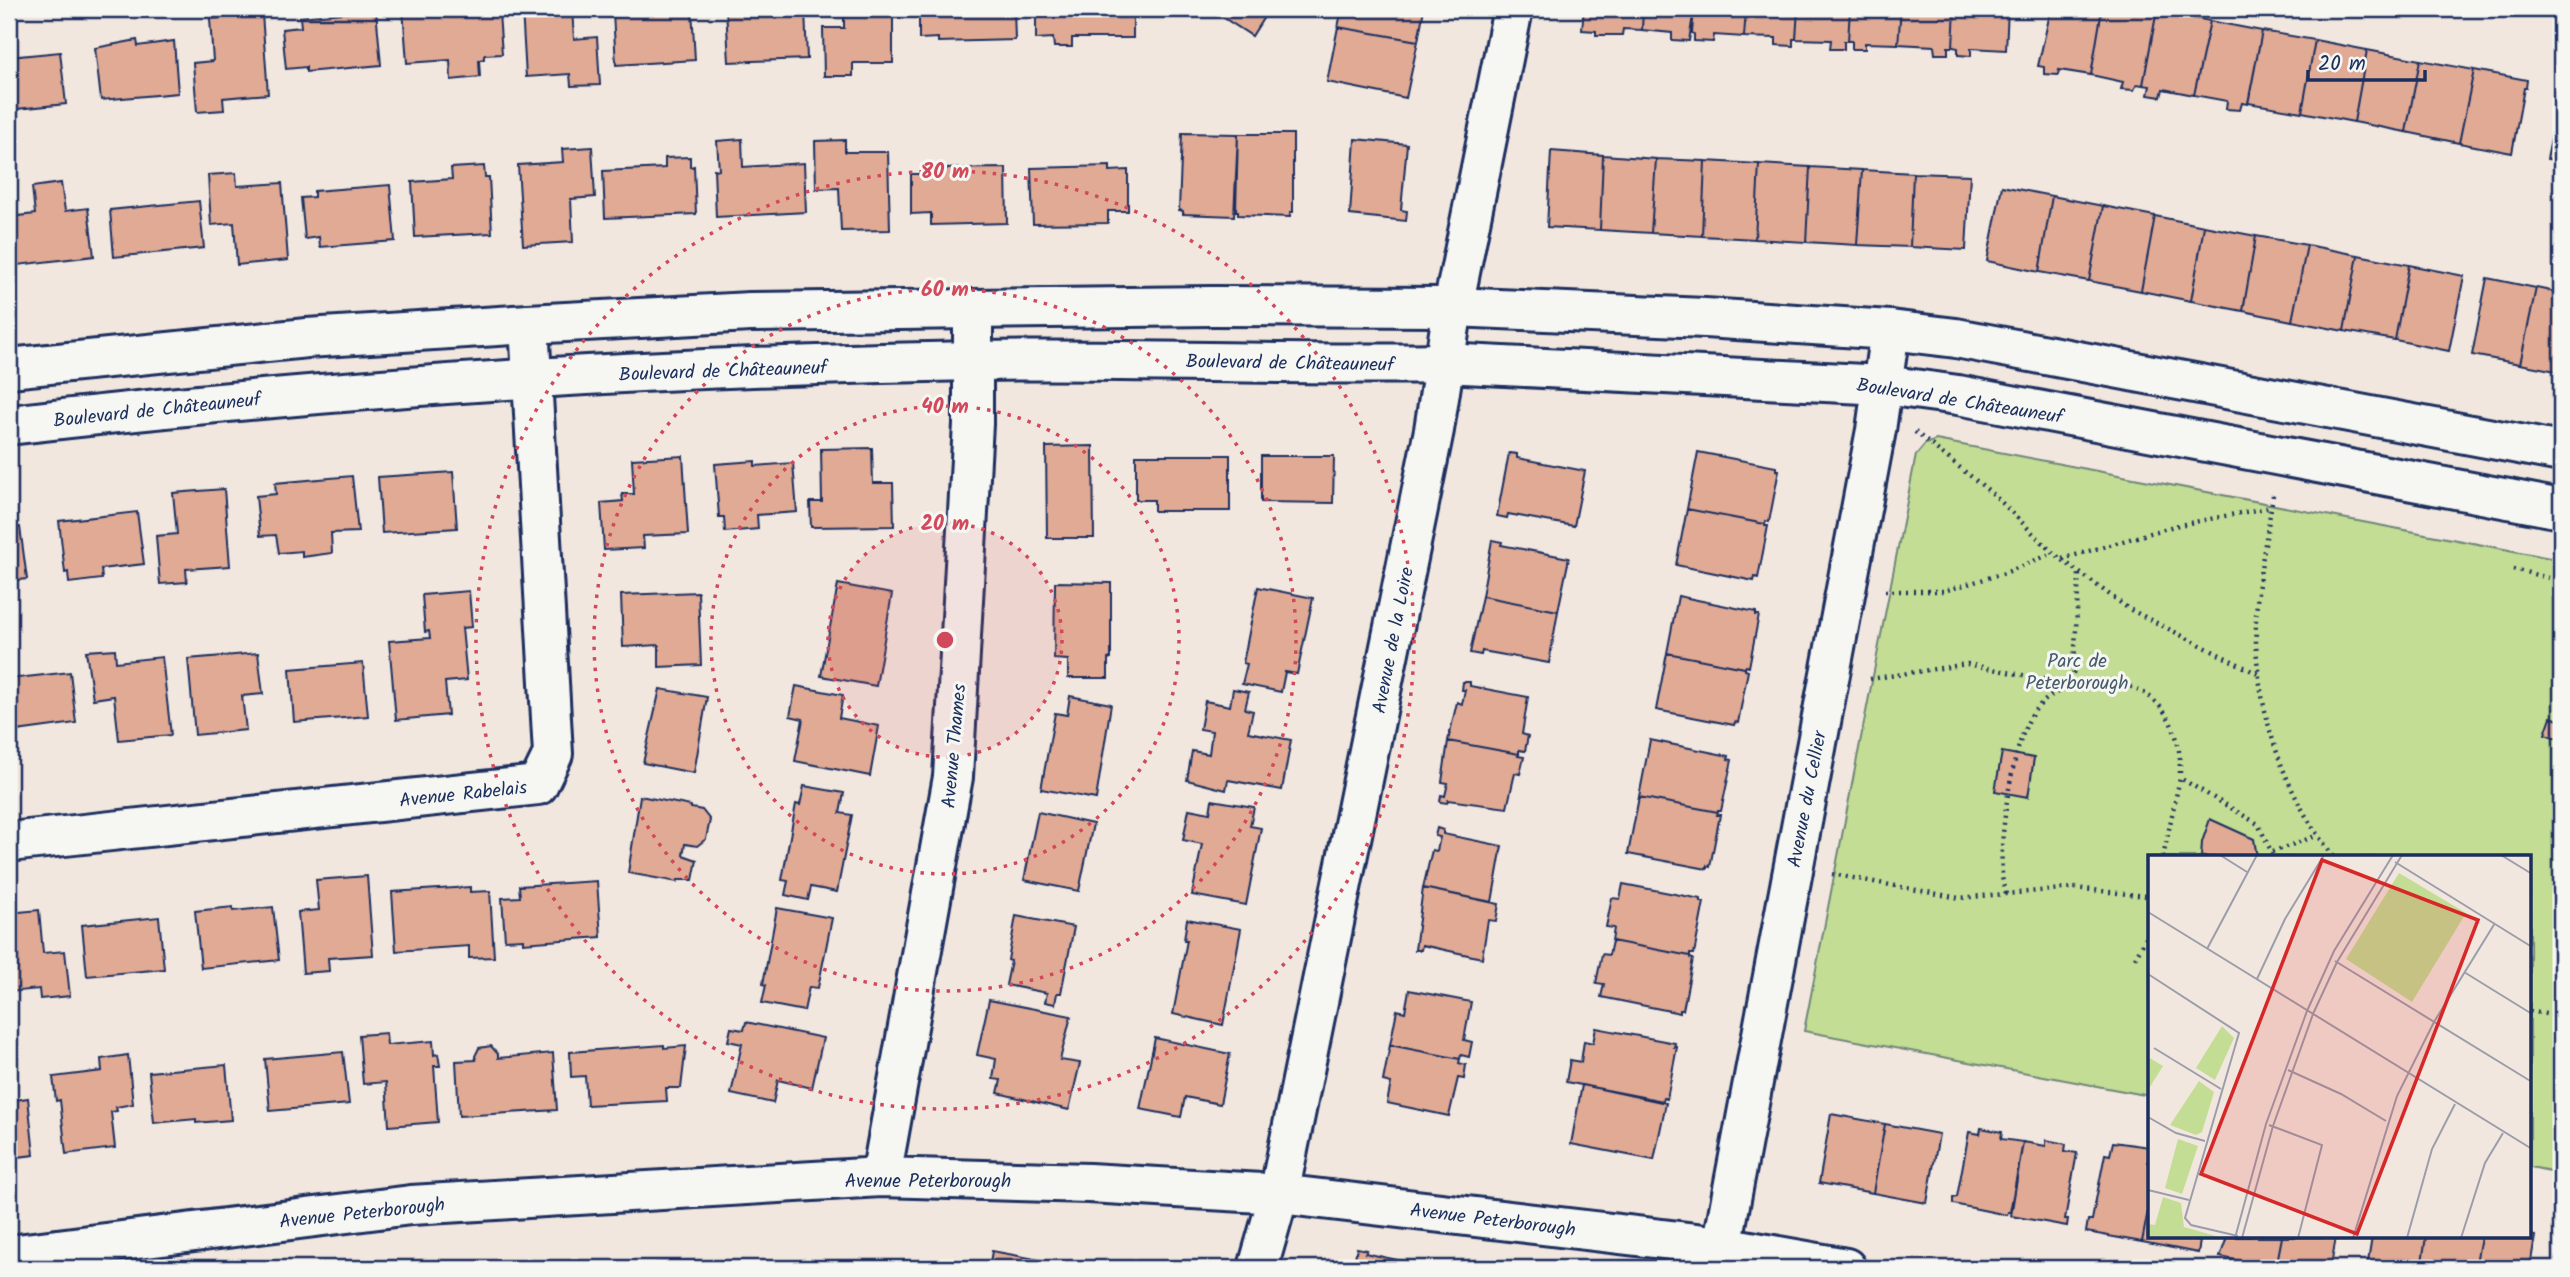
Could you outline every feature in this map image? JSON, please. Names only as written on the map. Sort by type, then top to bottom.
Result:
[{"type":"street","name":"Avenue de la Loire","points":[[1258,1268],[1279,1194],[1434,430],[1453,307],[1513,9]]},
{"type":"street","points":[[9,368],[307,338],[750,313],[1212,306],[1453,307],[1705,318],[1890,330],[1956,338],[2561,452]]},
{"type":"street","name":"Avenue Thames","points":[[881,1177],[953,777],[973,424],[973,309]]},
{"type":"street","name":"Avenue Rabelais","points":[[9,842],[538,785],[553,754],[529,324]]},
{"type":"street","name":"Avenue du Cellier","points":[[1720,1257],[1882,395],[1890,330]]},
{"type":"street","name":"Boulevard de Châteauneuf","points":[[9,425],[312,394],[532,378],[974,361],[1174,360],[1377,365],[1444,363],[1882,395],[1958,395],[2561,509]]},
{"type":"street","name":"Avenue Peterborough","points":[[9,1255],[411,1205],[881,1177],[1089,1183],[1279,1194],[1720,1257],[1846,1268]]},
{"type":"path","points":[[1882,395],[1993,494],[2053,553],[2079,573],[2129,610],[2258,674]]},
{"type":"path","points":[[2278,456],[2256,617],[2258,674],[2275,747],[2289,783],[2316,836],[2332,855]]},
{"type":"path","points":[[2061,559],[2174,526],[2271,507]]},
{"type":"path","points":[[1845,591],[1944,591],[2005,573],[2053,553]]},
{"type":"path","points":[[2513,569],[2561,581]]},
{"type":"path","points":[[2073,685],[2079,573]]},
{"type":"path","points":[[1827,686],[1967,664],[2073,685]]},
{"type":"path","points":[[2006,894],[2002,873],[2004,824],[2022,731],[2036,709],[2056,691],[2081,682],[2107,681],[2133,687],[2155,702],[2171,723],[2180,749],[2180,778],[2163,855]]},
{"type":"path","points":[[2180,778],[2258,824],[2273,854],[2316,836]]},
{"type":"path","points":[[1793,867],[1959,898],[2074,888],[2148,897]]},
{"type":"path","points":[[2136,958],[2148,935]]},
{"type":"path","points":[[2532,1011],[2561,1017]]},
{"type":"green space","name":"Parc de Peterborough","points":[[1936,440],[2561,560],[2561,1173],[2532,1167],[2532,855],[2148,855],[2148,1096],[1804,1031],[1916,455],[1925,444]]},
{"type":"building","points":[[403,9],[480,9],[481,15],[499,13],[502,54],[484,55],[484,59],[479,60],[480,77],[451,80],[450,60],[407,63]]},
{"type":"building","points":[[522,9],[572,9],[574,39],[597,37],[600,85],[571,86],[570,74],[526,77]]},
{"type":"building","points":[[692,9],[695,60],[616,65],[613,13]]},
{"type":"building","points":[[726,9],[805,9],[807,59],[729,62]]},
{"type":"building","points":[[844,9],[893,9],[893,63],[853,63],[853,76],[824,76],[823,28],[844,28]]},
{"type":"building","points":[[919,9],[1014,9],[1015,40],[938,42],[938,38],[919,39]]},
{"type":"building","points":[[1036,9],[1133,9],[1133,38],[1072,38],[1072,47],[1054,47],[1053,38],[1036,39]]},
{"type":"building","points":[[1210,9],[1269,9],[1252,36]]},
{"type":"building","points":[[1342,9],[1424,9],[1418,41],[1338,27]]},
{"type":"building","points":[[1584,9],[1643,9],[1642,30],[1623,29],[1622,35],[1596,35],[1596,31],[1582,30]]},
{"type":"building","points":[[1643,9],[1694,9],[1689,41],[1672,40],[1672,33],[1642,30]]},
{"type":"building","points":[[1694,9],[1746,9],[1744,37],[1714,35],[1713,42],[1694,41]]},
{"type":"building","points":[[1746,9],[1798,9],[1793,46],[1776,45],[1776,38],[1744,37]]},
{"type":"building","points":[[1798,9],[1850,9],[1848,41],[1844,41],[1844,49],[1830,49],[1831,40],[1796,39]]},
{"type":"building","points":[[1850,9],[1901,9],[1898,44],[1865,43],[1865,49],[1852,49],[1852,41],[1848,41]]},
{"type":"building","points":[[1901,9],[1955,9],[1953,47],[1948,47],[1948,54],[1935,54],[1934,46],[1898,44]]},
{"type":"building","points":[[1955,9],[2008,9],[2006,50],[1971,48],[1971,56],[1958,55],[1958,48],[1953,47]]},
{"type":"building","points":[[2051,9],[2102,9],[2091,75],[2059,70],[2058,75],[2044,74],[2044,67],[2038,66]]},
{"type":"building","points":[[2102,9],[2157,10],[2143,85],[2137,84],[2134,90],[2121,89],[2123,82],[2091,75]]},
{"type":"building","points":[[376,10],[381,65],[306,72],[306,67],[286,69],[282,29],[301,27],[300,17]]},
{"type":"building","points":[[2157,10],[2210,21],[2194,95],[2163,89],[2161,97],[2148,95],[2150,86],[2143,85]]},
{"type":"building","points":[[262,14],[268,94],[223,98],[224,110],[197,112],[193,63],[213,61],[210,19]]},
{"type":"building","points":[[2210,21],[2262,31],[2248,104],[2242,103],[2240,110],[2226,109],[2227,101],[2194,95]]},
{"type":"building","points":[[1338,27],[1418,41],[1406,98],[1327,82]]},
{"type":"building","points":[[2262,31],[2315,40],[2302,112],[2248,103]]},
{"type":"building","points":[[137,40],[138,46],[174,41],[178,93],[101,100],[95,48]]},
{"type":"building","points":[[2315,40],[2367,50],[2354,122],[2302,112]]},
{"type":"building","points":[[2367,50],[2420,60],[2406,132],[2354,122]]},
{"type":"building","points":[[60,52],[66,104],[17,109],[18,123],[9,124],[9,57]]},
{"type":"building","points":[[2420,60],[2474,70],[2459,143],[2406,132]]},
{"type":"building","points":[[2474,70],[2527,80],[2512,153],[2459,143]]},
{"type":"building","points":[[2558,83],[2561,84],[2561,161],[2547,159],[2560,96],[2556,94]]},
{"type":"building","points":[[1182,133],[1238,134],[1234,216],[1183,214],[1183,211],[1179,210]]},
{"type":"building","points":[[1238,134],[1293,134],[1293,212],[1290,212],[1290,217],[1238,215]]},
{"type":"building","points":[[742,139],[743,167],[804,163],[806,212],[716,217],[714,169],[719,170],[717,141]]},
{"type":"building","points":[[1355,139],[1407,144],[1401,210],[1407,211],[1406,221],[1350,215]]},
{"type":"building","points":[[845,140],[845,152],[888,152],[890,230],[841,231],[839,188],[816,189],[815,141]]},
{"type":"building","points":[[592,147],[595,197],[571,199],[573,242],[523,245],[518,165],[563,162],[562,149]]},
{"type":"building","points":[[1551,151],[1603,155],[1600,230],[1547,227]]},
{"type":"building","points":[[1603,155],[1656,159],[1651,233],[1600,230]]},
{"type":"building","points":[[690,157],[690,167],[694,166],[696,214],[605,218],[603,171],[665,168],[665,158]]},
{"type":"building","points":[[1656,159],[1705,161],[1702,236],[1651,233]]},
{"type":"building","points":[[1705,161],[1759,164],[1755,239],[1702,236]]},
{"type":"building","points":[[1759,164],[1810,167],[1806,242],[1755,239]]},
{"type":"building","points":[[484,166],[485,177],[489,177],[492,233],[415,237],[412,182],[452,179],[451,168]]},
{"type":"building","points":[[1110,166],[1110,171],[1128,170],[1128,211],[1108,211],[1108,223],[1033,224],[1031,168]]},
{"type":"building","points":[[1810,167],[1862,170],[1857,245],[1806,242]]},
{"type":"building","points":[[1006,168],[1007,223],[931,225],[931,213],[911,214],[911,174],[929,174],[929,169]]},
{"type":"building","points":[[1862,170],[1913,173],[1910,247],[1857,245]]},
{"type":"building","points":[[236,173],[237,186],[282,183],[288,260],[237,265],[234,223],[211,225],[208,175]]},
{"type":"building","points":[[1913,173],[1970,175],[1966,250],[1910,247]]},
{"type":"building","points":[[61,183],[65,211],[88,208],[94,256],[9,266],[9,217],[35,214],[32,187]]},
{"type":"building","points":[[390,185],[395,241],[320,247],[319,237],[305,239],[301,198],[314,197],[314,191]]},
{"type":"building","points":[[2002,186],[2052,196],[2039,272],[1987,261]]},
{"type":"building","points":[[2052,196],[2103,206],[2089,281],[2039,272]]},
{"type":"building","points":[[199,201],[204,248],[114,257],[110,210]]},
{"type":"building","points":[[2103,206],[2155,216],[2141,291],[2089,281]]},
{"type":"building","points":[[2155,216],[2204,226],[2191,301],[2141,291]]},
{"type":"building","points":[[2204,226],[2256,236],[2243,311],[2191,301]]},
{"type":"building","points":[[2256,236],[2307,245],[2292,321],[2243,311]]},
{"type":"building","points":[[2307,245],[2358,255],[2344,331],[2292,321]]},
{"type":"building","points":[[2358,255],[2409,265],[2395,340],[2344,331]]},
{"type":"building","points":[[2409,265],[2464,276],[2449,351],[2395,340]]},
{"type":"building","points":[[2487,278],[2536,288],[2520,364],[2472,355]]},
{"type":"building","points":[[2536,288],[2561,293],[2561,372],[2520,364]]},
{"type":"building","points":[[1093,446],[1094,538],[1047,538],[1046,447]]},
{"type":"building","points":[[872,448],[873,483],[893,483],[894,526],[811,527],[810,502],[822,502],[821,449]]},
{"type":"building","points":[[1698,452],[1776,467],[1776,470],[1779,470],[1769,522],[1766,521],[1765,524],[1687,509]]},
{"type":"building","points":[[1509,453],[1517,454],[1517,458],[1585,471],[1574,526],[1508,514],[1507,518],[1497,516]]},
{"type":"building","points":[[1136,455],[1230,455],[1230,511],[1154,511],[1154,500],[1136,500]]},
{"type":"building","points":[[683,456],[688,534],[643,536],[644,548],[604,550],[601,503],[623,501],[622,494],[634,494],[632,459]]},
{"type":"building","points":[[1261,456],[1334,456],[1333,503],[1261,502]]},
{"type":"building","points":[[755,461],[755,466],[793,463],[797,512],[757,515],[758,529],[725,532],[724,517],[719,517],[715,464]]},
{"type":"building","points":[[453,472],[457,528],[382,533],[378,477]]},
{"type":"building","points":[[352,476],[358,532],[331,533],[332,553],[302,557],[302,551],[279,553],[276,535],[260,536],[256,496],[276,494],[275,483]]},
{"type":"building","points":[[224,489],[230,566],[186,569],[187,582],[160,584],[156,536],[177,534],[173,493]]},
{"type":"building","points":[[1687,509],[1768,526],[1758,578],[1755,577],[1754,581],[1676,565]]},
{"type":"building","points":[[137,512],[144,564],[101,569],[102,579],[69,583],[68,572],[65,573],[59,521]]},
{"type":"building","points":[[20,527],[27,579],[9,581],[9,528]]},
{"type":"building","points":[[1492,540],[1502,542],[1501,545],[1569,558],[1558,611],[1482,596]]},
{"type":"building","points":[[1055,582],[1111,583],[1111,658],[1108,659],[1108,678],[1068,678],[1068,660],[1054,659]]},
{"type":"building","points":[[838,584],[892,594],[876,686],[821,676]]},
{"type":"building","points":[[1258,587],[1313,598],[1297,674],[1285,672],[1281,692],[1242,684],[1247,664],[1243,663]]},
{"type":"building","points":[[469,591],[472,627],[462,628],[467,680],[445,682],[448,715],[396,720],[389,641],[430,638],[429,631],[425,632],[422,595]]},
{"type":"building","points":[[698,592],[701,665],[659,667],[659,645],[623,647],[621,595]]},
{"type":"building","points":[[1482,596],[1558,611],[1549,663],[1482,651],[1481,655],[1470,653]]},
{"type":"building","points":[[1678,596],[1756,612],[1756,615],[1759,615],[1749,667],[1667,653]]},
{"type":"building","points":[[115,649],[116,662],[162,657],[171,735],[119,740],[114,696],[93,699],[86,651]]},
{"type":"building","points":[[258,653],[263,694],[242,696],[246,730],[195,735],[188,659]]},
{"type":"building","points":[[1667,653],[1745,668],[1748,671],[1738,723],[1735,722],[1734,725],[1656,710]]},
{"type":"building","points":[[363,663],[368,716],[294,722],[290,669]]},
{"type":"building","points":[[70,672],[76,723],[9,732],[9,679]]},
{"type":"building","points":[[1463,682],[1470,682],[1470,686],[1528,697],[1522,734],[1528,736],[1525,751],[1519,750],[1519,754],[1448,741],[1457,702],[1462,704],[1465,690],[1462,690]]},
{"type":"building","points":[[796,686],[843,695],[839,718],[879,726],[870,776],[795,761],[803,719],[790,716]]},
{"type":"building","points":[[660,689],[707,697],[694,773],[643,763]]},
{"type":"building","points":[[1233,689],[1249,692],[1245,709],[1253,711],[1248,732],[1291,740],[1282,790],[1228,780],[1226,790],[1187,780],[1192,751],[1209,754],[1212,731],[1200,729],[1205,701],[1230,706]]},
{"type":"building","points":[[1070,696],[1111,704],[1096,799],[1041,789],[1055,713],[1067,715]]},
{"type":"building","points":[[2551,717],[2561,721],[2559,739],[2545,734]]},
{"type":"building","points":[[1650,740],[1729,756],[1728,759],[1732,760],[1721,811],[1639,797]]},
{"type":"building","points":[[1448,741],[1524,757],[1520,774],[1515,773],[1507,808],[1448,800],[1447,803],[1440,802],[1441,795],[1445,796],[1448,783],[1442,782]]},
{"type":"building","points":[[2002,752],[2034,758],[2028,797],[1995,791]]},
{"type":"building","points":[[804,786],[844,793],[840,813],[852,815],[837,892],[811,887],[808,900],[785,895],[788,881],[782,880],[796,804],[800,805]]},
{"type":"building","points":[[640,796],[691,806],[702,810],[710,820],[706,839],[697,846],[685,844],[683,855],[697,860],[693,880],[677,882],[628,873]]},
{"type":"building","points":[[1639,797],[1718,812],[1717,815],[1720,815],[1710,867],[1707,866],[1707,869],[1628,854]]},
{"type":"building","points":[[1212,800],[1254,807],[1250,826],[1261,828],[1246,905],[1192,895],[1202,844],[1183,840],[1189,809],[1210,813]]},
{"type":"building","points":[[1038,812],[1093,824],[1079,891],[1024,880]]},
{"type":"building","points":[[2210,819],[2254,839],[2257,855],[2201,855],[2202,842]]},
{"type":"building","points":[[1437,828],[1443,830],[1443,834],[1502,846],[1492,902],[1423,888],[1432,850],[1437,851],[1440,837],[1435,836]]},
{"type":"building","points":[[367,876],[373,955],[328,958],[329,971],[303,973],[298,912],[319,910],[316,880]]},
{"type":"building","points":[[597,881],[601,937],[523,943],[523,939],[505,940],[502,898],[520,897],[519,886]]},
{"type":"building","points":[[1623,884],[1701,899],[1701,902],[1704,902],[1694,954],[1690,956],[1612,941],[1614,928],[1606,927],[1612,898],[1620,899]]},
{"type":"building","points":[[470,887],[470,892],[490,891],[494,957],[469,958],[469,946],[396,951],[392,892]]},
{"type":"building","points":[[1423,888],[1499,904],[1496,921],[1488,920],[1482,958],[1422,945],[1421,950],[1415,950]]},
{"type":"building","points":[[233,907],[233,911],[273,907],[279,960],[201,968],[195,911]]},
{"type":"building","points":[[777,908],[832,918],[818,988],[809,987],[804,1011],[762,1003]]},
{"type":"building","points":[[39,910],[43,953],[65,951],[70,996],[40,999],[39,989],[9,992],[9,913]]},
{"type":"building","points":[[1016,916],[1074,927],[1061,993],[1057,993],[1055,1004],[1045,1002],[1047,993],[1006,985]]},
{"type":"building","points":[[159,917],[164,969],[87,976],[82,925]]},
{"type":"building","points":[[1187,919],[1241,929],[1223,1025],[1173,1014],[1187,940],[1184,940]]},
{"type":"building","points":[[1612,941],[1690,956],[1693,959],[1683,1010],[1680,1010],[1680,1013],[1601,997],[1604,984],[1596,983],[1602,954],[1609,955]]},
{"type":"building","points":[[1409,990],[1471,1002],[1464,1040],[1472,1042],[1469,1057],[1461,1055],[1460,1059],[1390,1045],[1397,1010],[1405,1012]]},
{"type":"building","points":[[989,1000],[1071,1016],[1060,1060],[1080,1063],[1069,1110],[998,1093],[1001,1080],[993,1079],[996,1059],[977,1055]]},
{"type":"building","points":[[746,1022],[823,1038],[812,1088],[778,1080],[773,1103],[731,1094],[742,1044],[728,1041],[731,1028],[744,1030]]},
{"type":"building","points":[[1596,1028],[1675,1043],[1674,1047],[1677,1047],[1667,1099],[1664,1098],[1663,1101],[1566,1082],[1570,1060],[1581,1062],[1584,1041],[1593,1043]]},
{"type":"building","points":[[386,1033],[387,1045],[433,1041],[434,1055],[438,1054],[440,1066],[434,1066],[438,1122],[389,1126],[386,1082],[363,1084],[359,1035]]},
{"type":"building","points":[[1155,1038],[1230,1054],[1220,1104],[1185,1097],[1181,1117],[1140,1109]]},
{"type":"building","points":[[664,1045],[664,1048],[686,1046],[681,1088],[666,1088],[667,1101],[587,1105],[585,1076],[571,1077],[570,1052]]},
{"type":"building","points":[[1390,1045],[1460,1059],[1459,1063],[1466,1065],[1464,1079],[1458,1078],[1449,1116],[1387,1103],[1391,1083],[1383,1081]]},
{"type":"building","points":[[491,1046],[498,1058],[553,1053],[557,1110],[459,1116],[456,1061],[476,1060],[479,1048]]},
{"type":"building","points":[[343,1052],[349,1104],[270,1111],[265,1059]]},
{"type":"building","points":[[128,1055],[133,1104],[116,1107],[117,1111],[111,1112],[115,1148],[66,1154],[60,1100],[56,1101],[53,1077],[102,1071],[101,1059]]},
{"type":"building","points":[[226,1065],[231,1120],[196,1123],[196,1119],[154,1123],[149,1072]]},
{"type":"building","points":[[1582,1085],[1666,1103],[1654,1160],[1571,1144]]},
{"type":"building","points":[[28,1098],[34,1155],[9,1158],[9,1101]]},
{"type":"building","points":[[1831,1114],[1885,1124],[1873,1193],[1819,1183]]},
{"type":"building","points":[[1885,1124],[1939,1134],[1927,1203],[1873,1193]]},
{"type":"building","points":[[1981,1128],[2002,1132],[2001,1139],[2023,1142],[2010,1212],[2007,1215],[1953,1204],[1953,1198],[1957,1197],[1969,1132],[1980,1134]]},
{"type":"building","points":[[2046,1140],[2066,1144],[2065,1151],[2077,1153],[2065,1219],[2068,1219],[2067,1226],[2011,1216],[2023,1142],[2046,1146]]},
{"type":"building","points":[[2113,1142],[2148,1147],[2148,1210],[2142,1242],[2086,1232],[2088,1220],[2092,1220],[2105,1154],[2110,1155]]},
{"type":"building","points":[[2148,1210],[2148,1238],[2197,1238],[2197,1241],[2200,1241],[2198,1253],[2142,1242]]},
{"type":"building","points":[[2535,1236],[2530,1268],[2475,1268],[2481,1238]]},
{"type":"building","points":[[2227,1238],[2282,1238],[2276,1268],[2220,1257]]},
{"type":"building","points":[[2282,1238],[2336,1238],[2331,1266],[2334,1268],[2276,1268]]},
{"type":"building","points":[[2372,1238],[2426,1238],[2421,1268],[2367,1268]]},
{"type":"building","points":[[2426,1238],[2481,1238],[2475,1268],[2421,1268]]},
{"type":"building","points":[[1357,1248],[1367,1250],[1365,1253],[1434,1268],[1353,1268]]},
{"type":"building","points":[[992,1251],[1078,1267],[989,1268]]},
{"type":"building","points":[[707,1261],[707,1268],[656,1268],[656,1263]]},
{"type":"building","points":[[630,1264],[630,1268],[549,1268]]},
{"type":"building","points":[[947,1264],[946,1267],[971,1268],[869,1268],[869,1265]]}]
